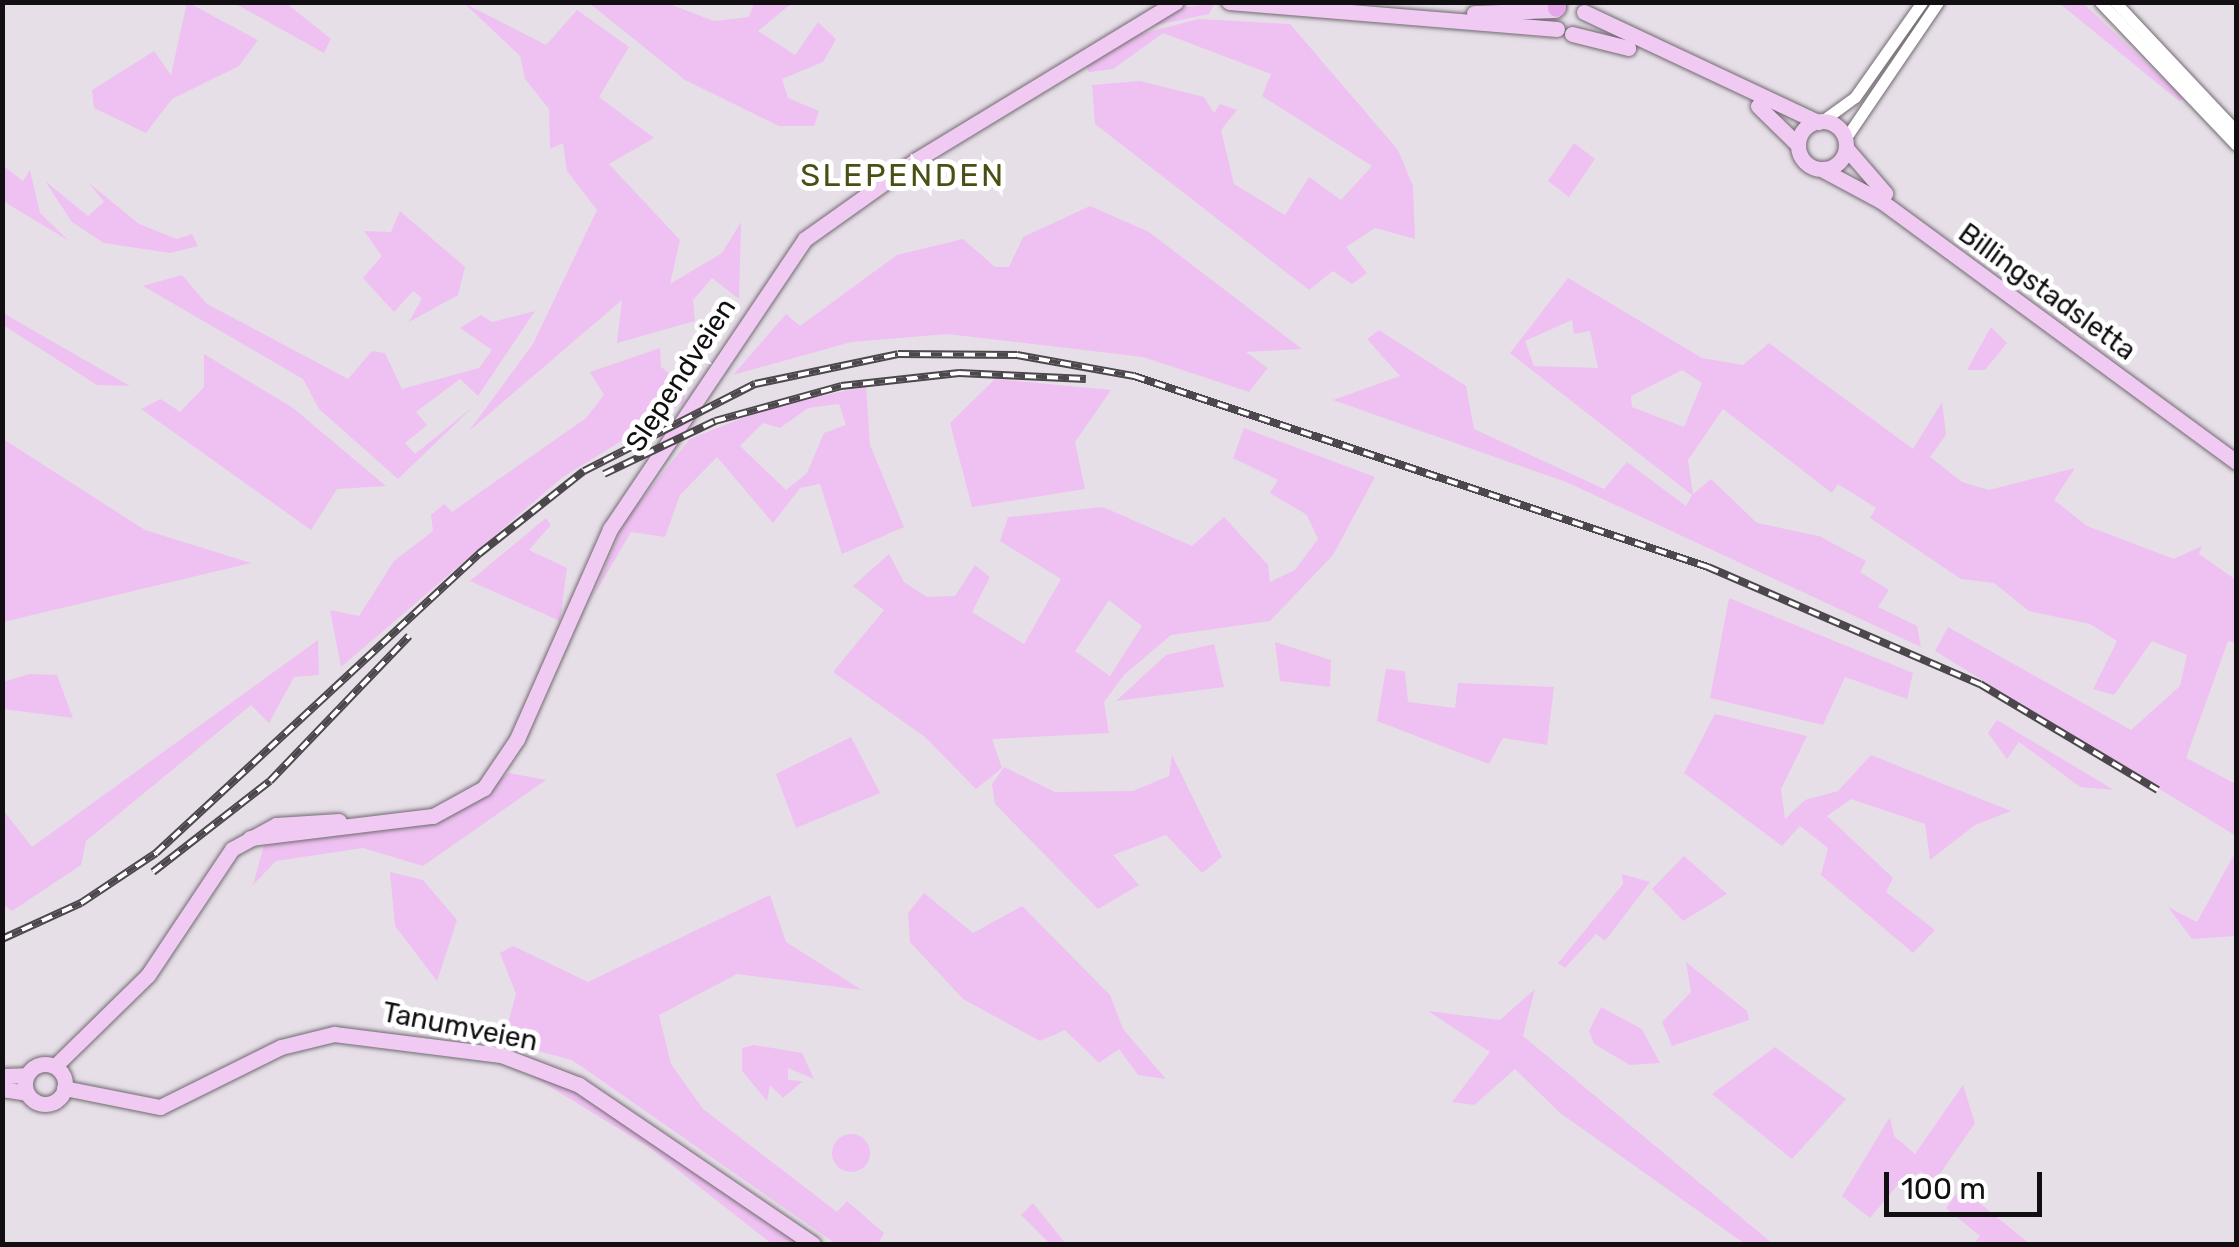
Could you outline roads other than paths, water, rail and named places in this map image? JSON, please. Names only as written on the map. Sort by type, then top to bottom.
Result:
[{"type":"main road","name":"Slependveien","points":[[1131,24],[1152,2]]},
{"type":"main road","name":"Slependveien","points":[[55,1066],[148,975],[220,861],[250,838],[293,822],[378,823],[458,808],[496,774],[604,539],[805,239],[1131,24],[1176,2]]},
{"type":"main road","points":[[1229,2],[1565,31],[1716,83],[1773,116],[1798,145],[1820,121],[1565,6],[1257,2]]},
{"type":"main road","points":[[1565,6],[1565,31]]},
{"type":"main road","points":[[1565,6],[1565,31]]},
{"type":"main road","name":"Billingstadsletta","points":[[1820,121],[1846,143],[1887,194],[2236,452]]},
{"type":"main road","points":[[1824,170],[1846,143]]},
{"type":"main road","name":"Billingstadsletta","points":[[1798,145],[1803,161],[1881,201],[2236,462]]},
{"type":"main road","name":"Tanumveien","points":[[27,1093],[48,1104],[64,1088],[160,1108],[280,1047],[334,1034],[518,1059],[601,1098],[813,1244]]},
{"type":"main road","points":[[2,1076],[26,1075],[55,1066],[64,1088]]},
{"type":"main road","points":[[2,1089],[27,1093],[26,1075]]},
{"type":"street","points":[[1820,121],[1855,98],[1922,2]]},
{"type":"street","points":[[1846,143],[1938,2]]},
{"type":"street","points":[[2100,2],[2236,145]]},
{"type":"street","points":[[2116,2],[2236,131]]},
{"type":"railway","points":[[2,939],[81,903],[156,853],[480,553],[584,471],[755,384],[898,354],[1017,355],[1134,376],[1708,567],[1980,684],[2158,790]]},
{"type":"railway","points":[[604,474],[715,421],[841,386],[959,373],[1086,379]]},
{"type":"railway","points":[[153,872],[270,781],[409,636]]},
{"type":"district","name":"SLEPENDEN","points":[[903,175]]}]
